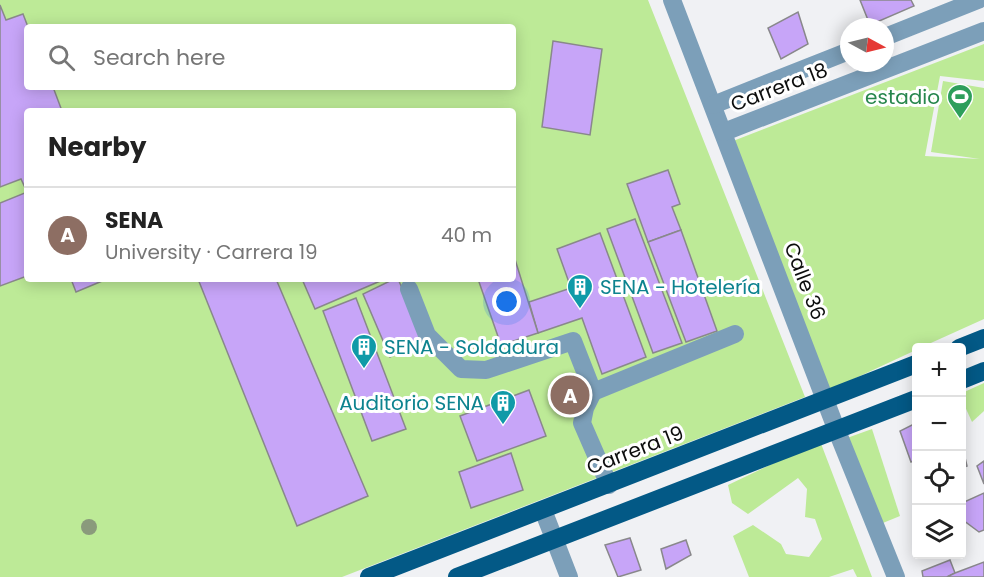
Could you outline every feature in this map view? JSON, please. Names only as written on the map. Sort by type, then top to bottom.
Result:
[{"type":"main road","points":[[966,345],[984,338]]},
{"type":"main road","name":"Carrera 19","points":[[369,577],[912,366]]},
{"type":"main road","points":[[966,378],[984,371]]},
{"type":"main road","points":[[457,577],[912,401]]},
{"type":"street","name":"Calle 36","points":[[672,0],[837,431],[896,577]]},
{"type":"street","points":[[894,33],[978,0]]},
{"type":"street","name":"Carrera 18","points":[[724,132],[984,31]]},
{"type":"street","name":"Carrera 18","points":[[713,105],[840,55]]},
{"type":"street","points":[[409,289],[427,335],[461,369],[486,370],[573,341],[593,392]]},
{"type":"street","points":[[609,484],[582,423],[585,408],[593,392],[735,334]]},
{"type":"street","points":[[543,510],[568,577]]},
{"type":"green space","points":[[0,0],[648,0],[805,397],[342,577],[0,577]]},
{"type":"green space","points":[[984,44],[984,81],[940,76],[925,156],[980,159],[931,152],[943,81],[984,88],[984,319],[931,343],[912,343],[912,352],[830,390],[733,141]]},
{"type":"green space","points":[[984,383],[984,411],[972,422],[966,409],[966,391]]},
{"type":"green space","points":[[872,429],[900,516],[878,525],[847,438]]},
{"type":"green space","points":[[820,441],[872,577],[857,577],[853,569],[829,577],[749,577],[733,536],[753,525],[781,544],[786,554],[809,557],[822,539],[815,519],[805,517],[807,489],[798,478],[748,514],[732,503],[728,485]]},
{"type":"building","points":[[860,0],[911,0],[914,6],[886,18],[867,18]]},
{"type":"building","points":[[0,5],[6,20],[23,14],[27,24],[24,24],[24,90],[54,90],[61,108],[24,108],[24,186],[21,179],[0,187]]},
{"type":"building","points":[[798,12],[808,44],[781,59],[768,28]]},
{"type":"building","points":[[553,41],[602,49],[590,135],[542,127]]},
{"type":"building","points":[[668,170],[680,204],[672,207],[681,230],[648,242],[627,184]]},
{"type":"building","points":[[24,193],[24,277],[0,286],[0,203]]},
{"type":"building","points":[[635,219],[682,343],[653,353],[607,229]]},
{"type":"building","points":[[681,230],[717,331],[686,342],[648,242]]},
{"type":"building","name":"SENA - Hotelería","points":[[600,233],[646,357],[602,374],[582,318],[538,333],[529,302],[571,288],[557,249]]},
{"type":"building","points":[[516,263],[538,333],[501,345],[479,282],[516,282]]},
{"type":"building","points":[[72,282],[100,282],[76,292]]},
{"type":"building","points":[[199,282],[277,282],[368,496],[297,526]]},
{"type":"building","points":[[303,282],[378,282],[315,309]]},
{"type":"building","points":[[388,282],[399,282],[425,340],[390,357],[363,294]]},
{"type":"building","name":"SENA - Soldadura","points":[[356,298],[406,429],[372,441],[323,311]]},
{"type":"building","name":"Auditorio SENA","points":[[529,390],[546,436],[477,461],[460,416]]},
{"type":"building","points":[[912,425],[911,462],[900,431]]},
{"type":"building","points":[[511,453],[523,490],[471,508],[459,472]]},
{"type":"building","points":[[984,461],[984,484],[977,466]]},
{"type":"building","points":[[984,493],[984,530],[979,532],[966,522],[966,501]]},
{"type":"building","points":[[630,538],[641,570],[618,577],[605,545]]},
{"type":"building","points":[[686,540],[691,555],[666,569],[661,549]]},
{"type":"building","points":[[950,560],[955,573],[947,577],[923,577],[922,571]]},
{"type":"building","points":[[984,562],[984,577],[947,577],[955,573]]},
{"type":"place","name":"estadio","points":[[960,120]]},
{"type":"place","name":"SENA - Hotelería","points":[[580,310]]},
{"type":"place","name":"SENA - Soldadura","points":[[364,370]]},
{"type":"place","name":"SENA","points":[[570,395]]},
{"type":"place","name":"Auditorio SENA","points":[[503,426]]}]
